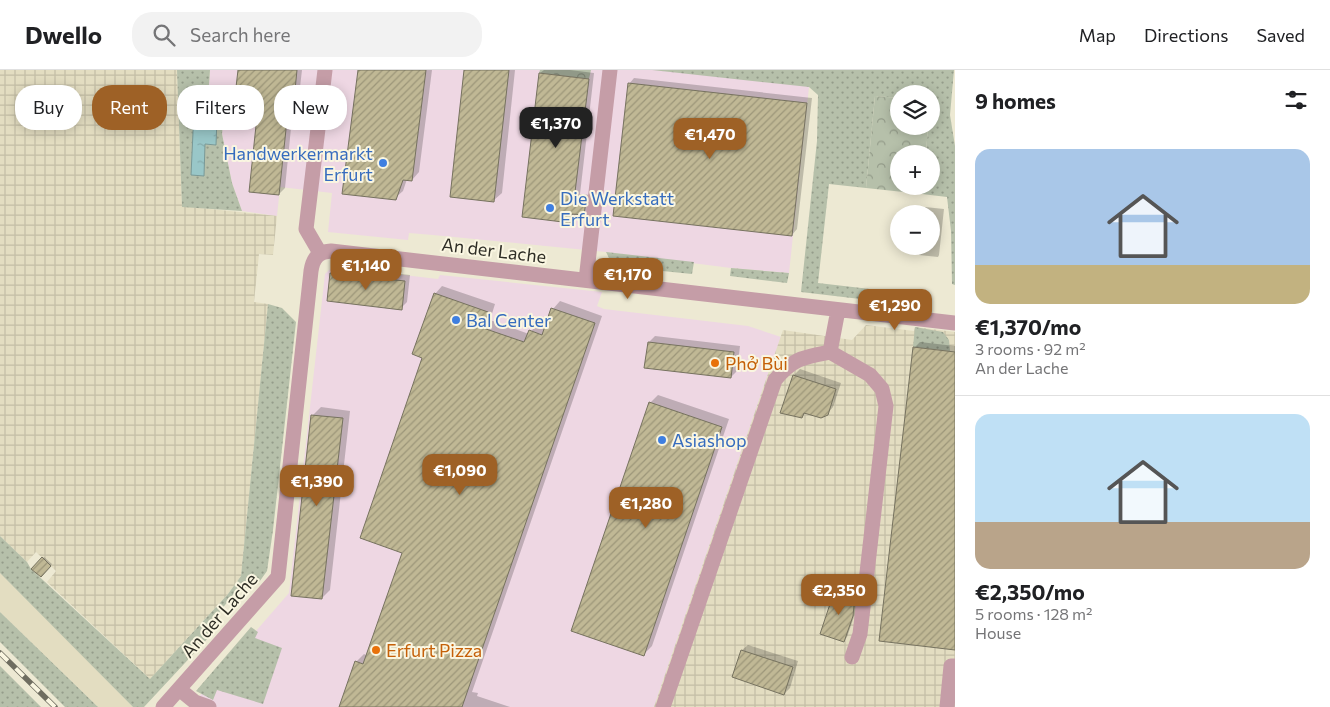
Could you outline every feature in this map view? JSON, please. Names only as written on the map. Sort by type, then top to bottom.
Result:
[{"type":"street","points":[[320,253],[306,229],[325,70]]},
{"type":"street","points":[[586,280],[610,70]]},
{"type":"street","name":"An der Lache","points":[[163,707],[278,577],[311,270],[314,259],[320,253],[331,250],[955,323]]},
{"type":"street","points":[[830,352],[838,310]]},
{"type":"street","points":[[663,707],[776,380],[786,367],[805,356],[830,352],[870,375],[882,389],[886,406],[860,634],[852,657]]},
{"type":"street","points":[[947,707],[951,666],[955,666]]},
{"type":"street","points":[[179,689],[195,702],[205,706]]},
{"type":"shaded area","points":[[0,70],[177,70],[177,130],[179,130],[182,206],[277,216],[273,255],[259,254],[254,302],[268,304],[241,576],[228,594],[150,679],[47,582],[56,571],[36,552],[27,562],[0,536]]},
{"type":"shaded area","points":[[210,70],[809,70],[809,87],[789,273],[433,235],[409,233],[408,240],[328,232],[332,193],[280,187],[277,216],[242,211],[232,183],[222,130],[264,130],[264,85],[209,85]]},
{"type":"shaded area","points":[[335,267],[438,279],[440,275],[602,292],[597,306],[604,309],[748,326],[781,337],[654,707],[190,707],[289,593],[325,274]]},
{"type":"shaded area","points":[[866,325],[914,331],[915,327],[955,332],[955,707],[654,707],[783,330],[852,340]]},
{"type":"shaded area","points":[[0,573],[133,707],[98,707],[0,612]]},
{"type":"green space","points":[[177,70],[210,70],[209,85],[178,85]]},
{"type":"green space","points":[[540,70],[591,70],[589,79],[539,73]]},
{"type":"green space","points":[[652,70],[954,70],[950,115],[955,146],[955,285],[952,284],[951,231],[947,197],[930,195],[940,195],[940,145],[927,145],[927,135],[940,135],[940,85],[890,85],[890,97],[875,96],[866,188],[829,184],[818,283],[896,292],[894,303],[801,292],[817,141],[818,95],[809,87]]},
{"type":"green space","points":[[875,96],[890,97],[890,135],[927,135],[927,145],[890,145],[890,191],[866,188]]},
{"type":"green space","points":[[179,130],[194,130],[192,175],[205,144],[215,145],[216,130],[222,130],[232,183],[242,211],[182,207]]},
{"type":"green space","points":[[606,252],[694,262],[692,274],[613,266]]},
{"type":"green space","points":[[731,268],[789,273],[787,283],[730,276]]},
{"type":"green space","points":[[268,304],[282,308],[296,322],[267,571],[257,585],[236,591],[214,619],[211,635],[144,707],[133,707],[0,573],[0,536],[27,562],[31,569],[150,679],[228,594],[241,576]]},
{"type":"green space","points":[[915,327],[943,332],[949,340],[950,351],[913,347]]},
{"type":"green space","points":[[0,612],[98,707],[65,707],[0,642]]},
{"type":"green space","points":[[251,627],[258,632],[255,638],[282,648],[263,704],[217,690],[213,700],[196,691]]},
{"type":"green space","points":[[0,666],[41,707],[0,707]]},
{"type":"water","points":[[193,130],[217,130],[216,145],[205,144],[204,176],[191,175]]},
{"type":"building","points":[[238,70],[297,70],[296,85],[274,85],[274,130],[286,130],[279,195],[249,192],[256,130],[264,130],[264,85],[236,85]]},
{"type":"building","points":[[358,70],[426,70],[412,181],[403,180],[396,200],[342,194]]},
{"type":"building","points":[[464,70],[509,70],[494,202],[450,197]]},
{"type":"building","points":[[539,73],[589,79],[574,200],[586,201],[584,215],[572,214],[571,223],[522,217]]},
{"type":"building","points":[[628,83],[807,103],[792,236],[613,216]]},
{"type":"building","points":[[330,273],[405,281],[402,310],[327,301]]},
{"type":"building","points":[[434,293],[488,312],[483,328],[524,342],[529,330],[542,335],[551,308],[595,323],[462,707],[339,707],[355,661],[363,664],[402,553],[360,538],[422,358],[412,354]]},
{"type":"building","points":[[648,342],[734,352],[731,378],[644,368]]},
{"type":"building","points":[[913,347],[955,352],[955,650],[879,641]]},
{"type":"building","points":[[793,375],[836,389],[828,415],[821,418],[804,413],[802,418],[780,413]]},
{"type":"building","points":[[649,402],[722,427],[644,656],[571,631]]},
{"type":"building","points":[[311,415],[343,418],[322,599],[291,596]]},
{"type":"building","points":[[42,557],[51,566],[41,577],[31,569]]},
{"type":"building","points":[[835,589],[855,596],[853,616],[844,642],[820,634]]},
{"type":"building","points":[[741,650],[793,667],[784,695],[732,677]]},
{"type":"railway","points":[[0,653],[55,707]]},
{"type":"place","name":"Handwerkermarkt Erfurt","points":[[383,163]]},
{"type":"place","name":"Die Werkstatt Erfurt","points":[[550,208]]},
{"type":"place","name":"Bal Center","points":[[456,320]]},
{"type":"place","name":"Phở Bùi","points":[[715,363]]},
{"type":"place","name":"Asiashop","points":[[662,440]]},
{"type":"place","name":"Erfurt Pizza","points":[[376,650]]}]
